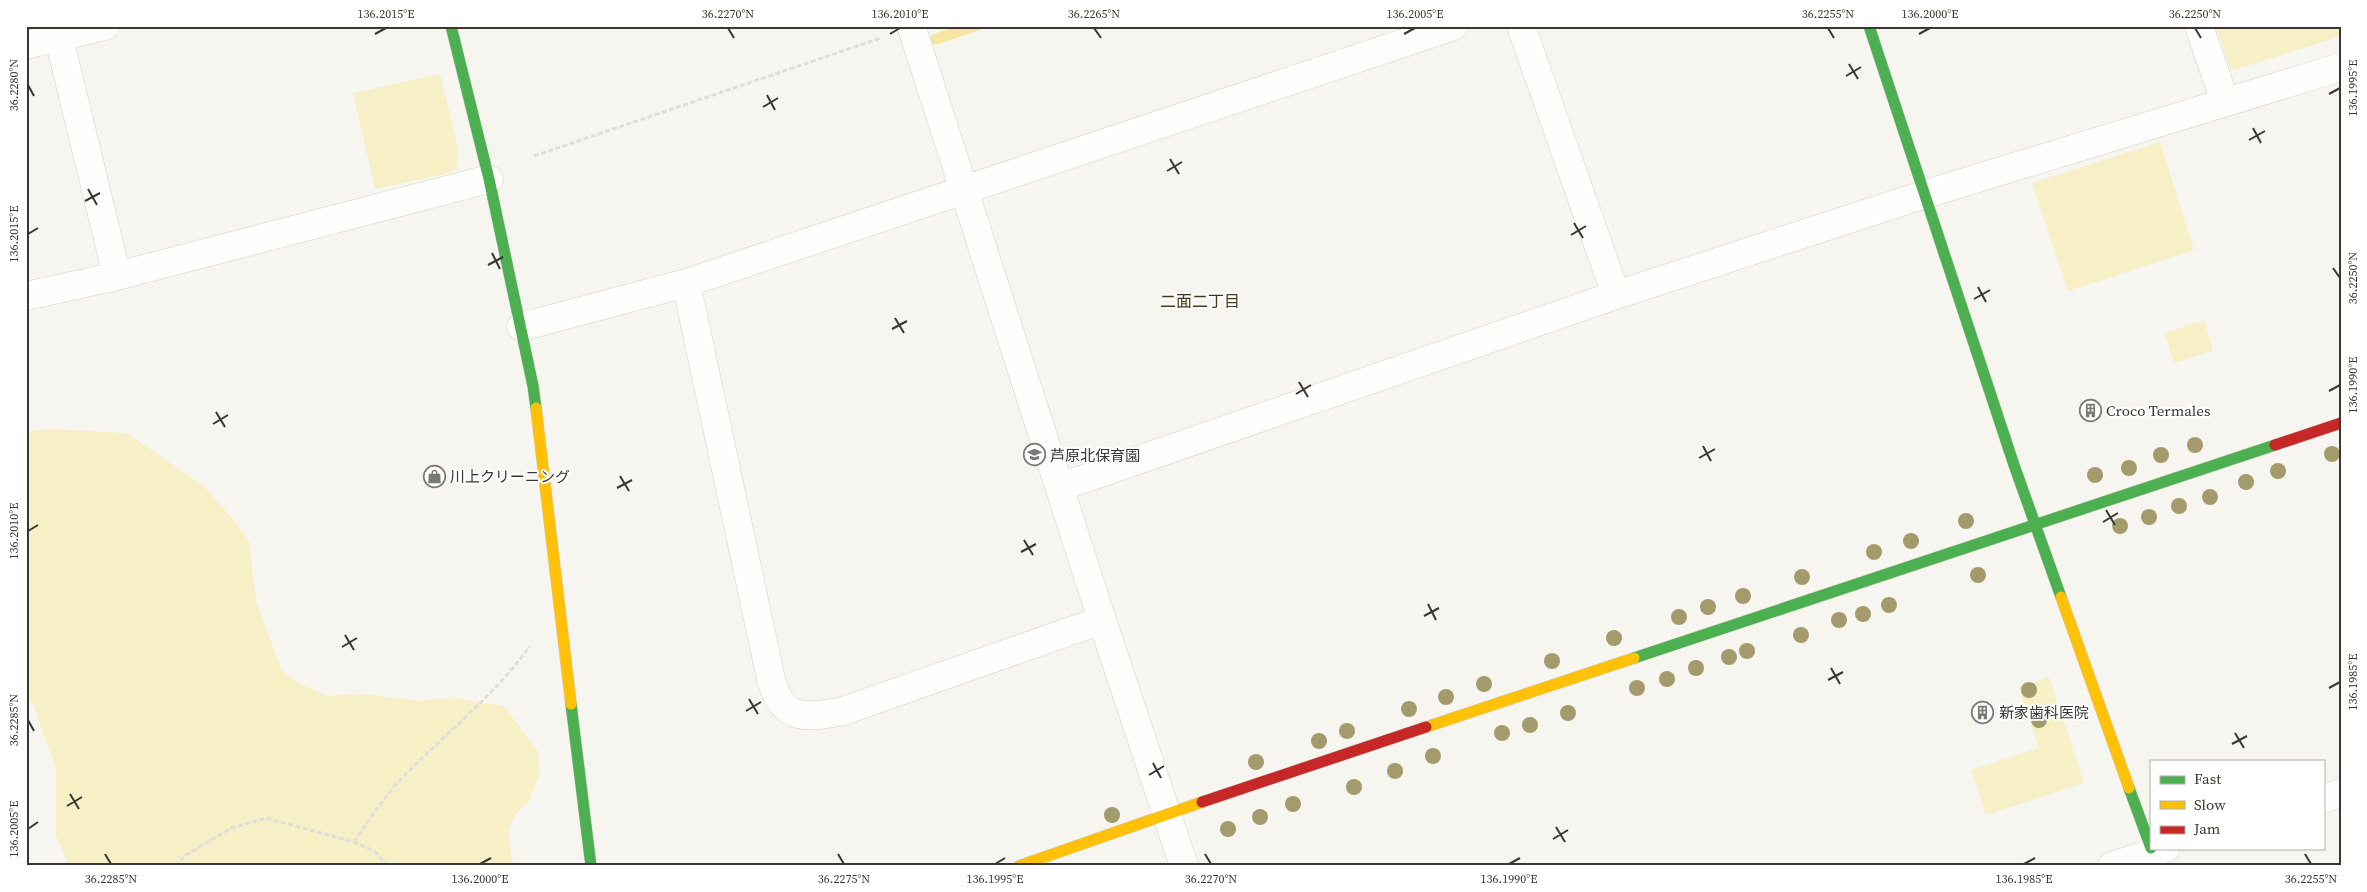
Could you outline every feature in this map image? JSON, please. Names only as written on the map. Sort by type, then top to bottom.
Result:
[{"type":"street","points":[[26,45],[57,32],[105,26]]},
{"type":"street","points":[[451,26],[489,179],[533,386],[591,866]]},
{"type":"street","points":[[521,327],[686,283],[1454,26]]},
{"type":"street","points":[[1521,26],[1616,295]]},
{"type":"street","points":[[1869,26],[1926,194],[2014,466],[2150,839]]},
{"type":"street","points":[[2199,26],[2225,102]]},
{"type":"street","points":[[912,28],[1102,620],[1184,866]]},
{"type":"street","points":[[57,32],[117,276]]},
{"type":"street","points":[[1060,487],[1616,295],[1926,194],[2341,67]]},
{"type":"street","points":[[26,296],[117,276],[489,179]]},
{"type":"street","points":[[686,283],[775,697],[786,709],[802,715],[817,716],[843,711],[1102,620]]},
{"type":"street","points":[[1019,866],[1166,814],[2341,423]]},
{"type":"street","points":[[2324,798],[2341,793]]},
{"type":"street","points":[[2112,866],[2155,853]]},
{"type":"path","points":[[534,156],[912,28]]},
{"type":"path","points":[[354,842],[404,776],[513,670],[559,605]]},
{"type":"path","points":[[175,866],[186,855],[231,828],[266,818],[354,842],[374,851],[388,866]]},
{"type":"shaded area","points":[[2216,26],[2341,26],[2341,36],[2231,71]]},
{"type":"shaded area","points":[[440,74],[459,152],[456,168],[450,173],[375,189],[353,93]]},
{"type":"shaded area","points":[[2160,142],[2194,250],[2068,291],[2032,183]]},
{"type":"shaded area","points":[[2204,320],[2213,351],[2174,363],[2165,333]]},
{"type":"shaded area","points":[[46,429],[126,433],[203,485],[237,524],[249,542],[256,601],[281,669],[296,682],[327,696],[364,694],[418,701],[451,698],[504,706],[538,752],[540,772],[529,801],[516,813],[508,831],[513,866],[69,866],[56,836],[56,770],[34,706],[26,693],[26,432]]},
{"type":"shaded area","points":[[2049,677],[2084,783],[1986,815],[1971,770],[2039,748],[2019,687]]},
{"type":"waterway","points":[[936,39],[975,26]]},
{"type":"traffic: fast","points":[[451,26],[489,179],[536,408]]},
{"type":"traffic: fast","points":[[1869,26],[2014,465],[2061,597]]},
{"type":"traffic: fast","points":[[1634,658],[2275,445]]},
{"type":"traffic: fast","points":[[571,704],[591,866]]},
{"type":"traffic: fast","points":[[2129,788],[2150,845]]},
{"type":"traffic: slow","points":[[536,408],[571,704]]},
{"type":"traffic: slow","points":[[2061,597],[2129,788]]},
{"type":"traffic: slow","points":[[1426,727],[1634,658]]},
{"type":"traffic: slow","points":[[1019,866],[1202,802]]},
{"type":"traffic: jam","points":[[2275,445],[2341,423]]},
{"type":"traffic: jam","points":[[1202,802],[1426,727]]},
{"type":"place","name":"Croco Termales","points":[[2090,410]]},
{"type":"place","name":"芦原北保育園","points":[[1034,455]]},
{"type":"place","name":"川上クリーニング","points":[[434,476]]},
{"type":"place","name":"新家歯科医院","points":[[1983,712]]},
{"type":"district","name":"二面二丁目","points":[[1200,301]]}]
